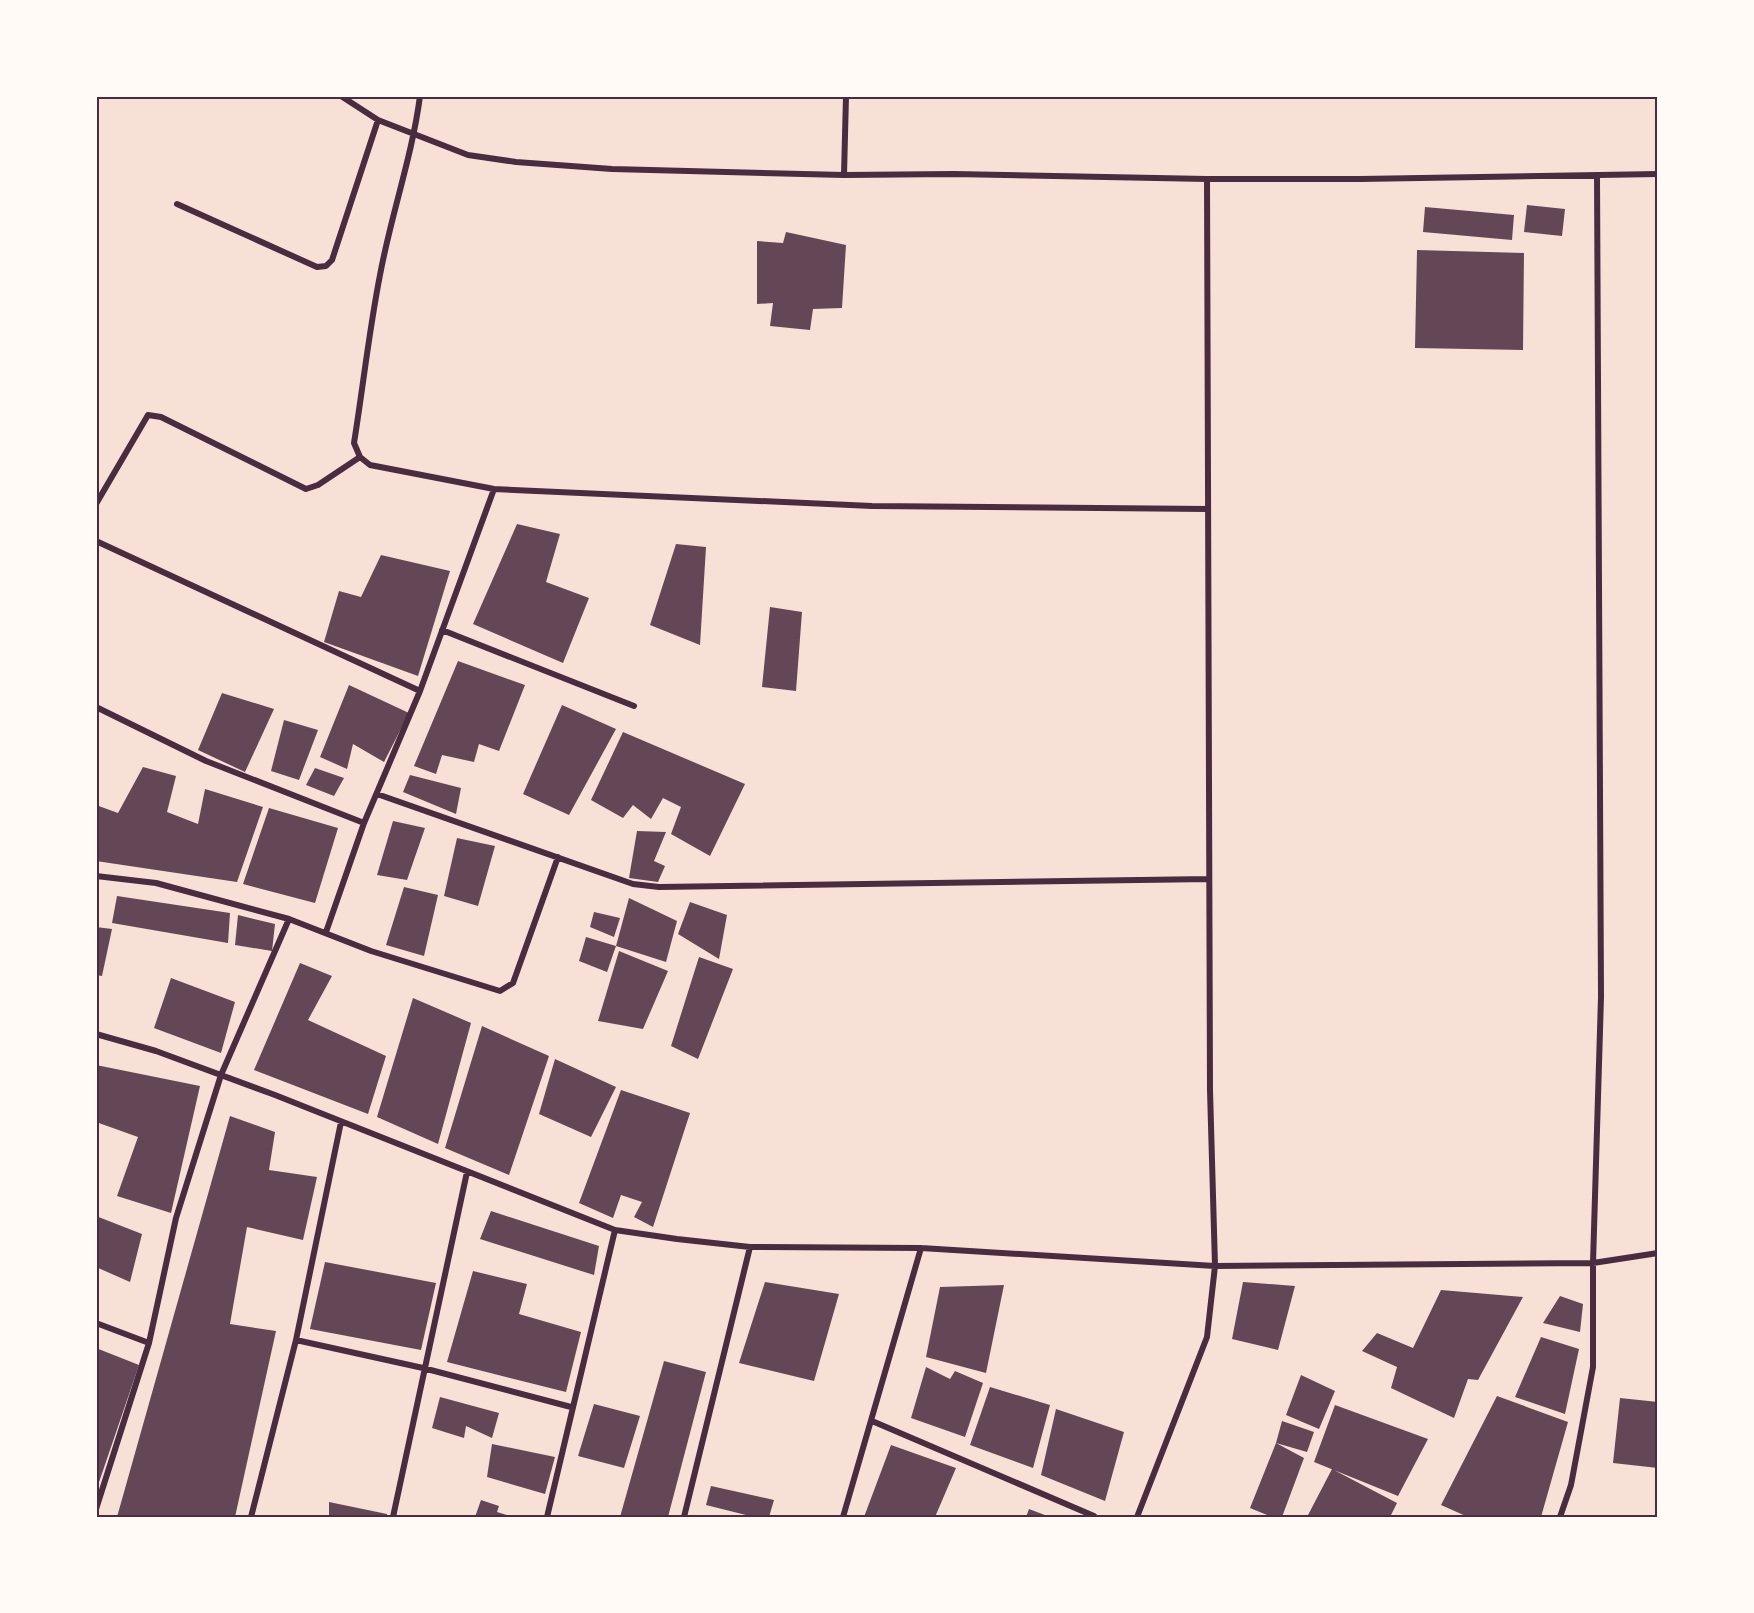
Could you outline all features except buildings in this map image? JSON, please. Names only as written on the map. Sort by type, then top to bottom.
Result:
[{"type":"street","points":[[341,96],[378,120],[468,155],[516,162],[612,169],[844,175],[954,174],[1207,179],[1658,174]]},
{"type":"street","points":[[420,96],[415,136],[395,205],[380,275],[354,443],[360,457],[370,465],[494,489],[872,506],[1208,508]]},
{"type":"street","points":[[844,175],[846,96]]},
{"type":"street","points":[[177,204],[317,267],[326,266],[332,260],[378,120]]},
{"type":"street","points":[[1560,1517],[1571,1485],[1593,1367],[1593,1263],[1601,997],[1597,175]]},
{"type":"street","points":[[1137,1517],[1207,1337],[1215,1266],[1209,879],[1207,179]]},
{"type":"street","points":[[96,504],[148,415],[161,417],[306,489],[318,485],[360,457]]},
{"type":"street","points":[[326,932],[364,823],[420,692],[494,489]]},
{"type":"street","points":[[96,541],[420,692]]},
{"type":"street","points":[[442,630],[634,706]]},
{"type":"street","points":[[96,707],[206,761],[364,823]]},
{"type":"street","points":[[377,794],[633,884],[659,887],[1209,879]]},
{"type":"street","points":[[96,876],[156,883],[289,919],[371,951],[500,991],[513,983],[558,857]]},
{"type":"street","points":[[97,1505],[148,1343],[176,1218],[221,1075],[289,919]]},
{"type":"street","points":[[96,1034],[156,1051],[221,1075],[615,1230],[750,1247],[921,1248],[1215,1266],[1593,1263],[1658,1253]]},
{"type":"street","points":[[251,1517],[296,1340],[341,1122]]},
{"type":"street","points":[[393,1517],[466,1172]]},
{"type":"street","points":[[547,1517],[571,1407],[615,1230]]},
{"type":"street","points":[[684,1517],[750,1247]]},
{"type":"street","points":[[843,1517],[921,1248]]},
{"type":"street","points":[[96,1323],[148,1343]]},
{"type":"street","points":[[296,1340],[423,1368],[571,1407]]},
{"type":"street","points":[[872,1421],[1094,1516]]}]
